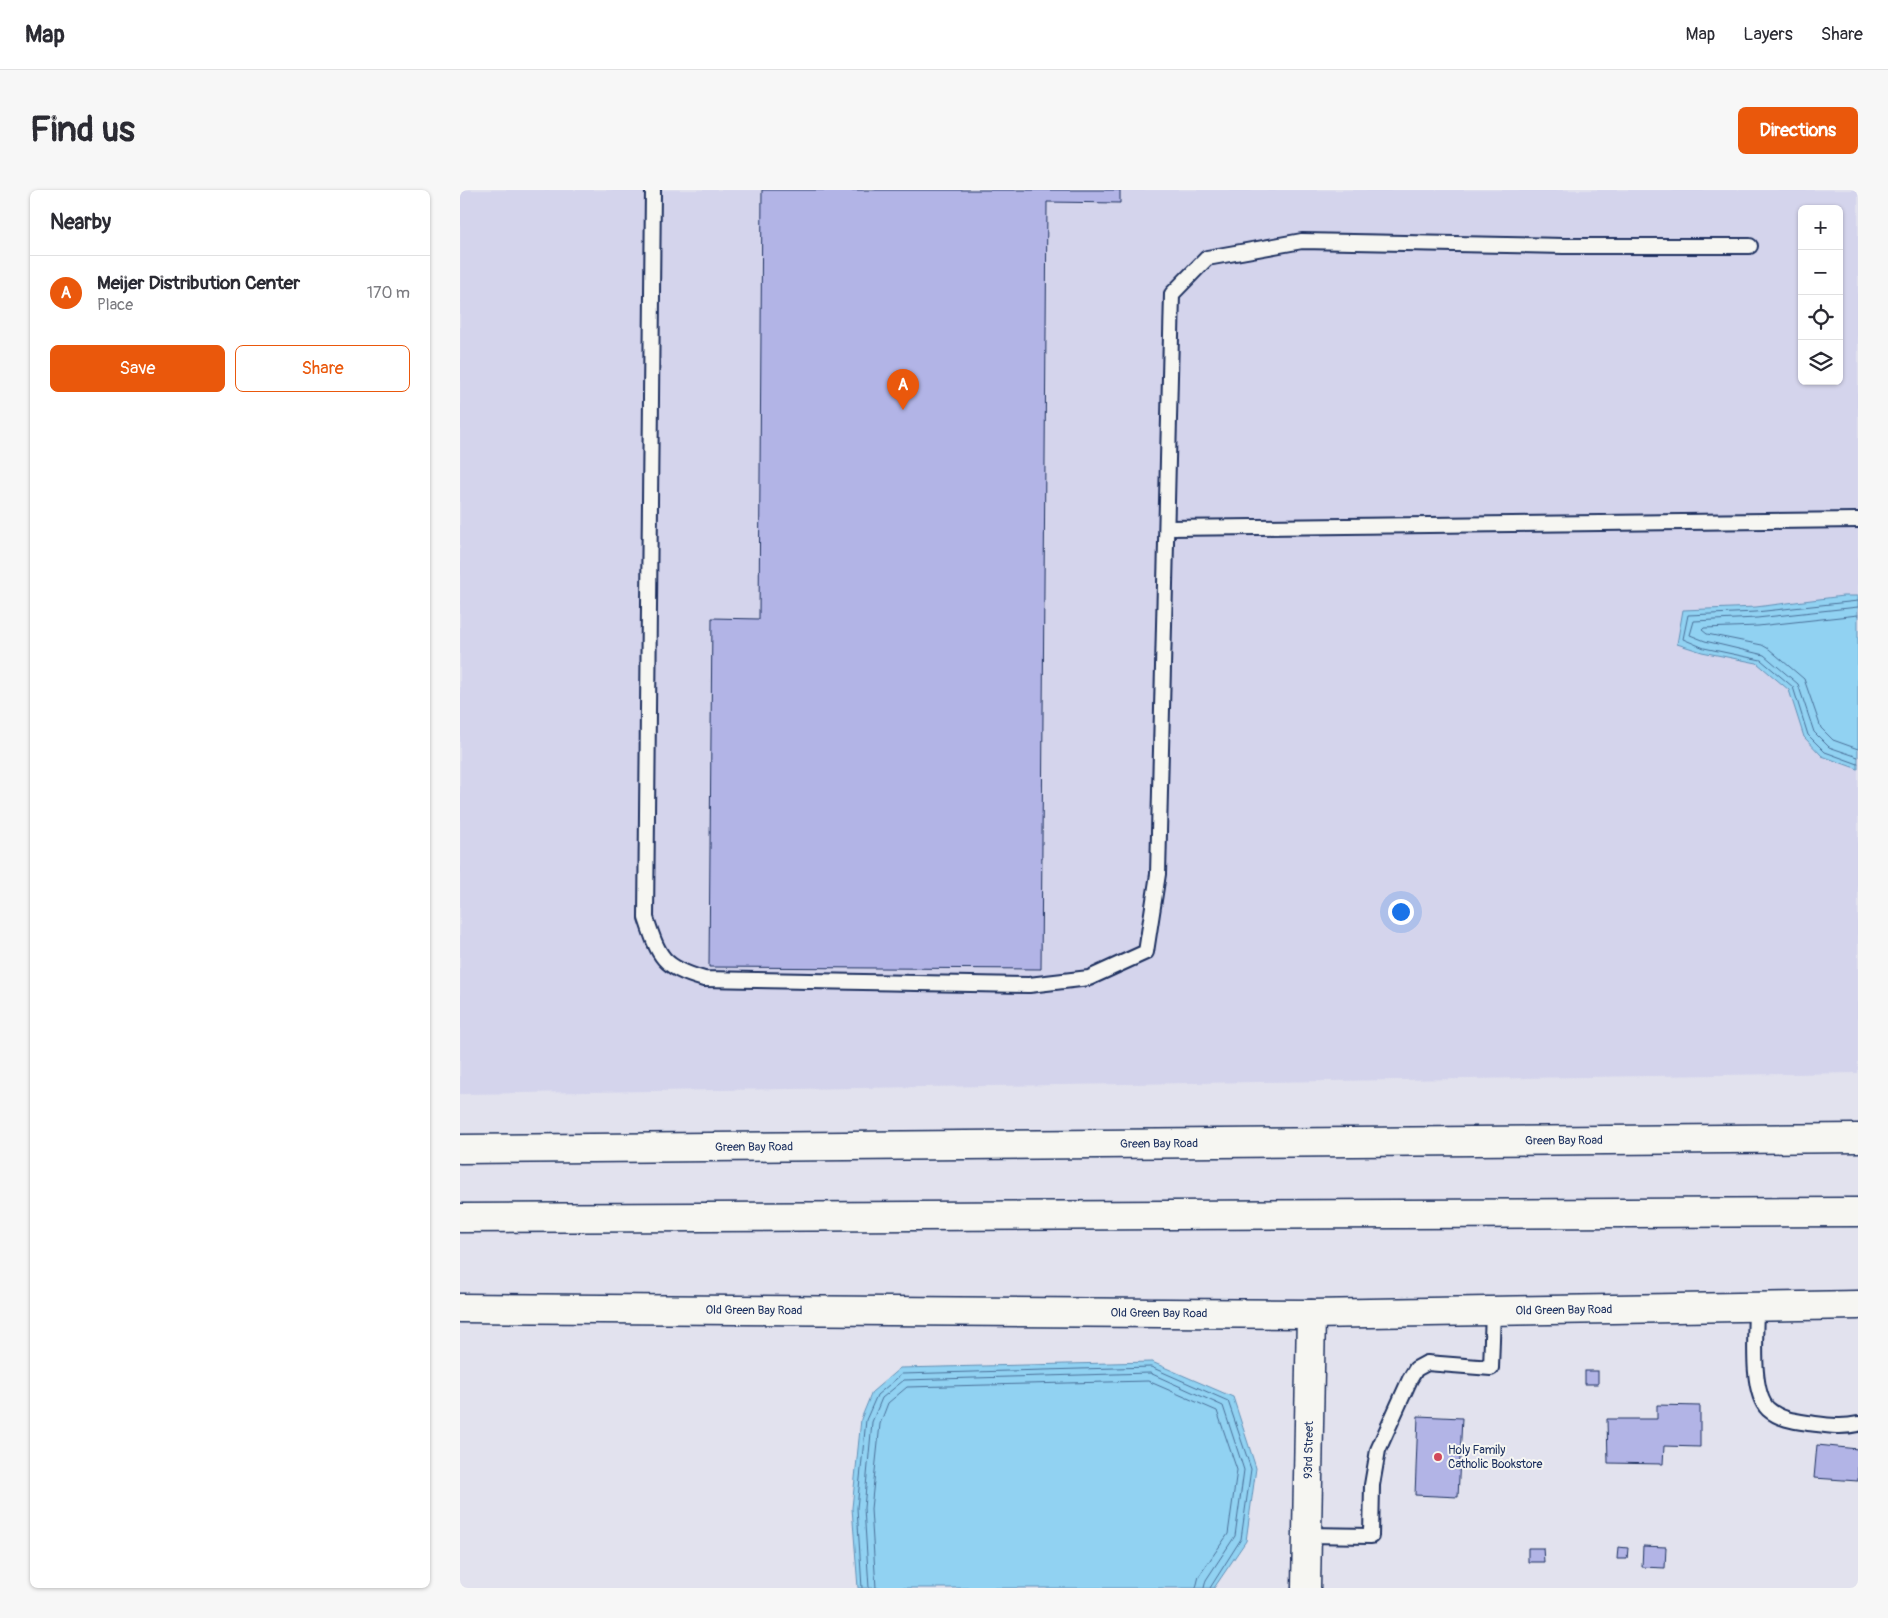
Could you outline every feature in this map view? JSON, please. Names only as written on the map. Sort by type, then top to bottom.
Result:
[{"type":"main road","name":"Green Bay Road","points":[[460,1149],[1858,1138]]},
{"type":"main road","points":[[460,1218],[1858,1212]]},
{"type":"main road","name":"Old Green Bay Road","points":[[460,1308],[1311,1314],[1858,1305]]},
{"type":"main road","name":"93rd Street","points":[[1306,1588],[1311,1314]]},
{"type":"lane","points":[[653,190],[646,918],[658,953],[678,972],[704,978],[1029,984],[1089,978],[1146,952],[1158,874],[1172,294],[1207,258],[1302,241],[1564,246],[1750,246]]},
{"type":"lane","points":[[1167,528],[1858,520]]},
{"type":"lane","points":[[1756,1307],[1757,1385],[1767,1408],[1790,1420],[1830,1426],[1858,1424]]},
{"type":"lane","points":[[1307,1535],[1372,1536],[1372,1485],[1378,1450],[1410,1379],[1416,1369],[1427,1363],[1491,1368],[1493,1311]]},
{"type":"shaded area","points":[[460,190],[1858,190],[1858,1073],[460,1094]]},
{"type":"water","points":[[1843,596],[1858,596],[1858,769],[1822,756],[1804,737],[1789,690],[1757,663],[1702,652],[1677,644],[1683,610],[1756,607]]},
{"type":"water","points":[[1152,1362],[1233,1397],[1256,1468],[1246,1541],[1214,1588],[858,1588],[852,1508],[861,1419],[872,1392],[900,1368]]},
{"type":"building","points":[[762,190],[1120,190],[1120,203],[1047,202],[1041,969],[709,967],[712,618],[759,619]]},
{"type":"building","points":[[1585,1371],[1598,1371],[1598,1384],[1585,1384]]},
{"type":"building","points":[[1657,1405],[1700,1406],[1700,1447],[1664,1446],[1663,1464],[1608,1463],[1607,1419],[1657,1419]]},
{"type":"building","name":"Holy Family Catholic Bookstore","points":[[1418,1416],[1462,1418],[1458,1497],[1415,1495]]},
{"type":"building","points":[[1817,1445],[1858,1449],[1858,1481],[1814,1478]]},
{"type":"building","points":[[1643,1546],[1666,1547],[1665,1568],[1642,1567]]},
{"type":"building","points":[[1618,1547],[1628,1548],[1627,1559],[1617,1559]]},
{"type":"building","points":[[1528,1548],[1543,1548],[1544,1562],[1528,1562]]},
{"type":"place","name":"Meijer Distribution Center","points":[[903,410]]},
{"type":"place","name":"Holy Family Catholic Bookstore","points":[[1438,1457]]}]
